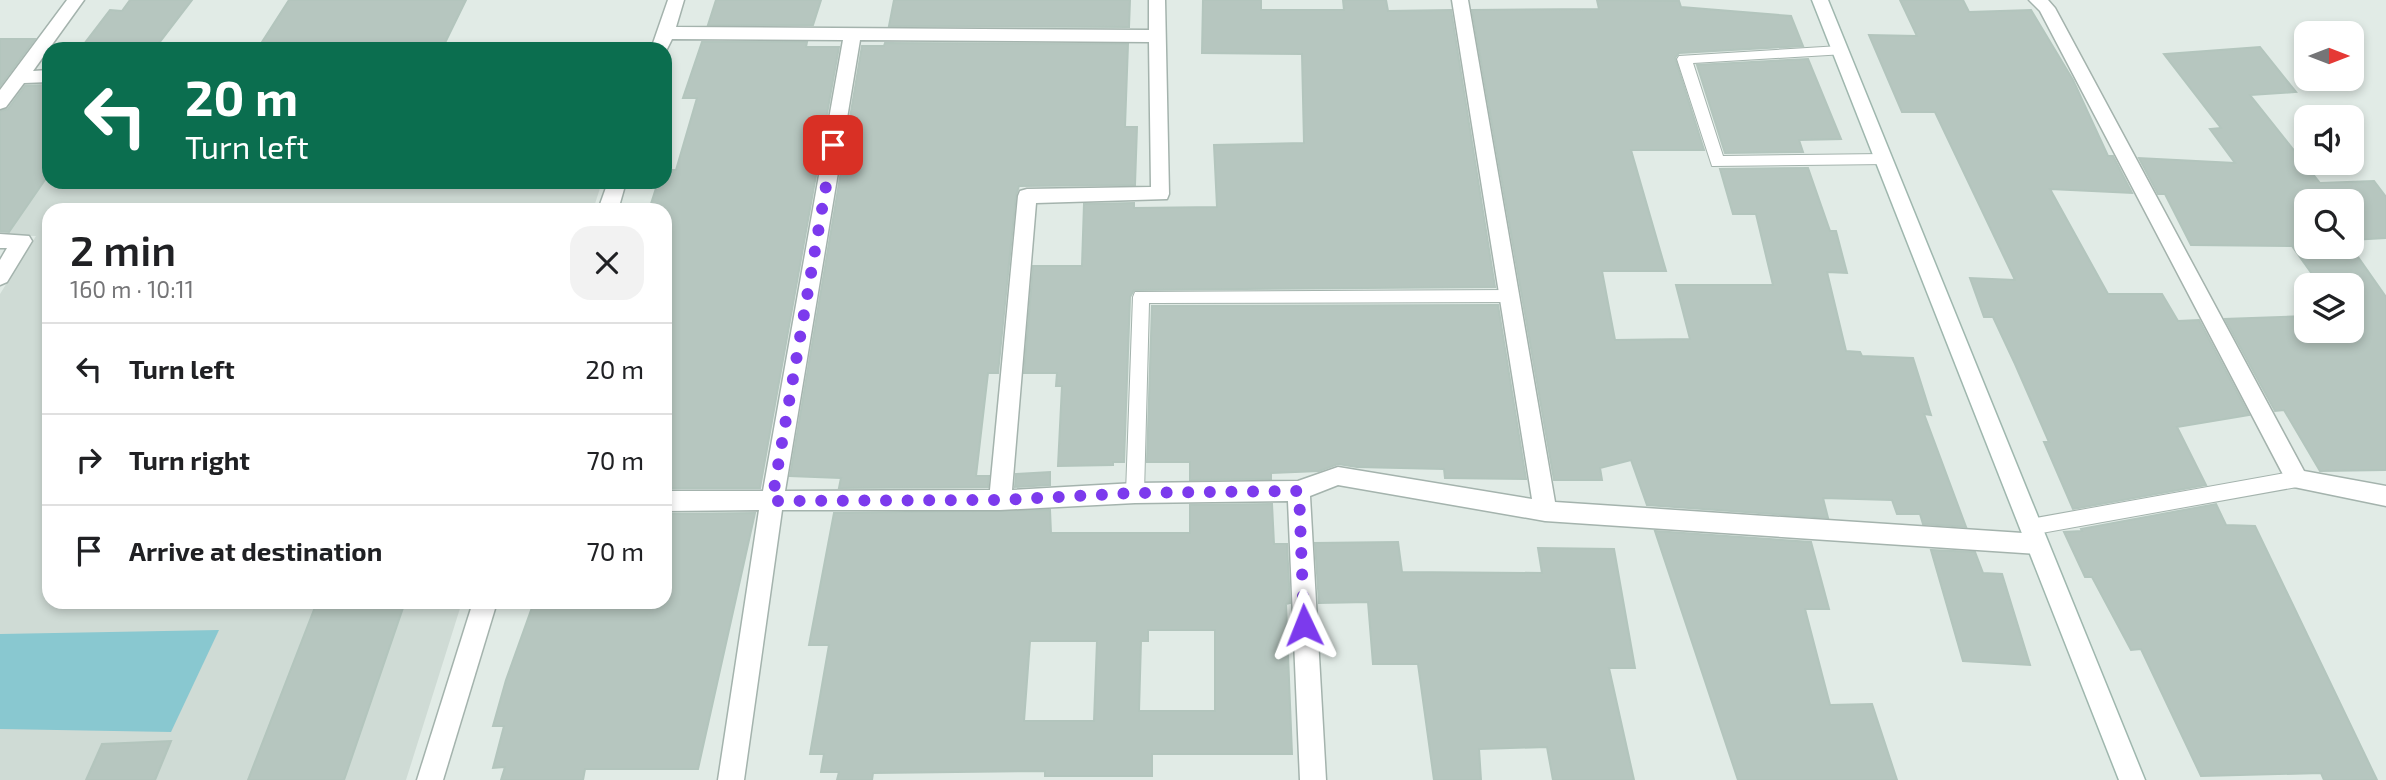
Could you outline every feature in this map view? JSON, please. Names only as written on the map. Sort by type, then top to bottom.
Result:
[{"type":"street","points":[[45,42],[76,0]]},
{"type":"street","points":[[676,0],[662,41],[852,36],[1157,36]]},
{"type":"street","points":[[1000,500],[1027,196],[1160,194],[1157,0]]},
{"type":"street","points":[[1460,0],[1545,511]]},
{"type":"street","points":[[1820,0],[2132,780]]},
{"type":"street","points":[[2038,0],[2047,8],[2297,479],[2386,496]]},
{"type":"street","points":[[731,780],[772,501],[852,36]]},
{"type":"street","points":[[0,103],[42,46]]},
{"type":"street","points":[[19,77],[42,76]]},
{"type":"street","points":[[0,241],[22,241],[0,276]]},
{"type":"street","points":[[672,501],[1000,500],[1135,493],[1299,491],[1338,477],[1545,511],[2034,535]]},
{"type":"street","points":[[1299,491],[1313,780]]},
{"type":"street","points":[[430,780],[483,609]]},
{"type":"lane","points":[[1840,51],[1684,59],[1717,162],[1883,160]]},
{"type":"lane","points":[[1135,493],[1141,296],[1510,296]]},
{"type":"lane","points":[[2034,535],[2297,479]]},
{"type":"shaded area","points":[[23,80],[42,80],[42,189],[600,189],[595,203],[42,203],[42,609],[460,609],[406,780],[0,780],[0,294],[36,236],[0,235],[0,112]]},
{"type":"water","points":[[219,630],[171,732],[0,729],[0,634]]},
{"type":"building","points":[[130,0],[192,0],[160,42],[86,42],[110,10],[122,11]]},
{"type":"building","points":[[289,0],[466,0],[445,42],[262,42]]},
{"type":"building","points":[[716,0],[821,0],[813,25],[708,25]]},
{"type":"building","points":[[894,0],[1130,0],[1129,27],[889,26]]},
{"type":"building","points":[[1203,0],[1261,0],[1261,10],[1344,10],[1343,0],[1386,0],[1388,11],[1451,10],[1495,287],[1134,290],[1130,297],[1124,462],[1113,462],[1113,465],[1058,466],[1062,386],[1056,386],[1057,373],[1024,373],[1033,266],[1082,266],[1084,204],[1134,203],[1134,208],[1217,207],[1214,145],[1304,143],[1302,54],[1202,53]]},
{"type":"building","points":[[1597,0],[1679,1],[1681,7],[1791,16],[1803,46],[1679,53],[1675,58],[1704,150],[1631,150],[1666,271],[1602,271],[1615,340],[1690,339],[1676,285],[1773,285],[1756,214],[1733,214],[1720,169],[1808,168],[1830,231],[1836,231],[1847,273],[1827,272],[1846,351],[1860,352],[1862,356],[1913,358],[1931,415],[1924,414],[1966,527],[1923,524],[1920,514],[1897,514],[1892,500],[1823,498],[1828,518],[1647,505],[1631,460],[1600,468],[1602,480],[1554,480],[1472,10],[1599,9]]},
{"type":"building","points":[[1900,0],[1963,0],[1969,12],[2031,10],[2073,80],[2108,156],[2113,156],[2132,193],[2050,189],[2108,294],[2162,294],[2178,321],[2199,320],[2249,415],[2177,427],[2206,485],[2073,509],[2044,442],[2049,442],[2015,364],[1993,317],[1984,317],[1970,278],[2015,280],[1935,112],[1902,112],[1869,35],[1917,36]]},
{"type":"building","points":[[0,39],[35,39],[0,86]]},
{"type":"building","points":[[702,42],[807,42],[806,47],[839,47],[760,488],[672,488],[672,203],[651,203],[656,189],[672,189],[672,170],[676,170],[697,98],[683,98]]},
{"type":"building","points":[[885,43],[1128,44],[1125,127],[1137,127],[1135,185],[1019,186],[1016,195],[998,373],[988,373],[976,476],[989,476],[988,487],[839,488],[841,478],[790,476],[862,46],[884,46]]},
{"type":"building","points":[[2260,47],[2296,92],[2250,95],[2294,150],[2294,175],[2314,175],[2320,183],[2374,181],[2386,197],[2386,238],[2364,239],[2364,189],[2294,189],[2294,249],[2292,246],[2191,245],[2165,194],[2158,194],[2139,158],[2235,163],[2210,129],[2221,128],[2164,54]]},
{"type":"building","points":[[1808,59],[1841,139],[1799,140],[1803,152],[1725,153],[1697,65]]},
{"type":"building","points":[[42,85],[42,184],[9,232],[0,231],[0,111],[8,109],[25,86]]},
{"type":"building","points":[[2301,259],[2359,259],[2386,297],[2386,470],[2320,471],[2284,410],[2275,411],[2225,319],[2294,316],[2294,343],[2364,343],[2364,273],[2311,273]]},
{"type":"building","points":[[1498,305],[1526,479],[1445,478],[1444,469],[1357,467],[1338,464],[1319,471],[1271,473],[1271,479],[1190,480],[1190,462],[1147,462],[1152,306]]},
{"type":"building","points":[[1050,472],[1050,485],[1015,487],[1016,474]]},
{"type":"building","points":[[1272,504],[1274,544],[1287,544],[1290,603],[1286,604],[1292,754],[1152,754],[1152,776],[1045,776],[1045,771],[873,773],[872,780],[837,780],[839,772],[821,772],[824,754],[810,754],[829,645],[809,645],[834,513],[1050,510],[1051,533],[1190,533],[1190,505]],"holes":[[[1148,630],[1215,630],[1215,711],[1139,711],[1141,641],[1148,641]],[[1030,641],[1097,641],[1094,721],[1024,721]]]},
{"type":"building","points":[[2216,504],[2226,525],[2255,526],[2377,780],[2324,780],[2321,773],[2201,776],[2141,649],[2131,650],[2092,577],[2085,577],[2064,532],[2082,531],[2081,529]]},
{"type":"building","points":[[755,513],[698,769],[585,769],[583,780],[501,780],[505,767],[493,768],[504,726],[493,726],[531,609],[672,609],[672,514]]},
{"type":"building","points":[[1655,531],[1811,542],[1829,609],[1805,609],[1830,705],[1872,704],[1897,780],[1738,780]]},
{"type":"building","points":[[1398,542],[1402,572],[1542,573],[1538,548],[1614,549],[1635,668],[1609,668],[1634,780],[1553,780],[1547,747],[1479,749],[1481,780],[1434,780],[1418,664],[1373,664],[1368,602],[1319,603],[1315,543]]},
{"type":"building","points":[[1931,550],[1975,552],[1983,573],[2002,574],[2030,665],[1963,661]]},
{"type":"building","points":[[314,609],[403,609],[344,780],[248,780]]},
{"type":"building","points":[[171,741],[155,780],[86,780],[102,744]]},
{"type":"route","points":[[833,145],[772,501],[1000,500],[1135,493],[1299,491],[1304,625]]}]
